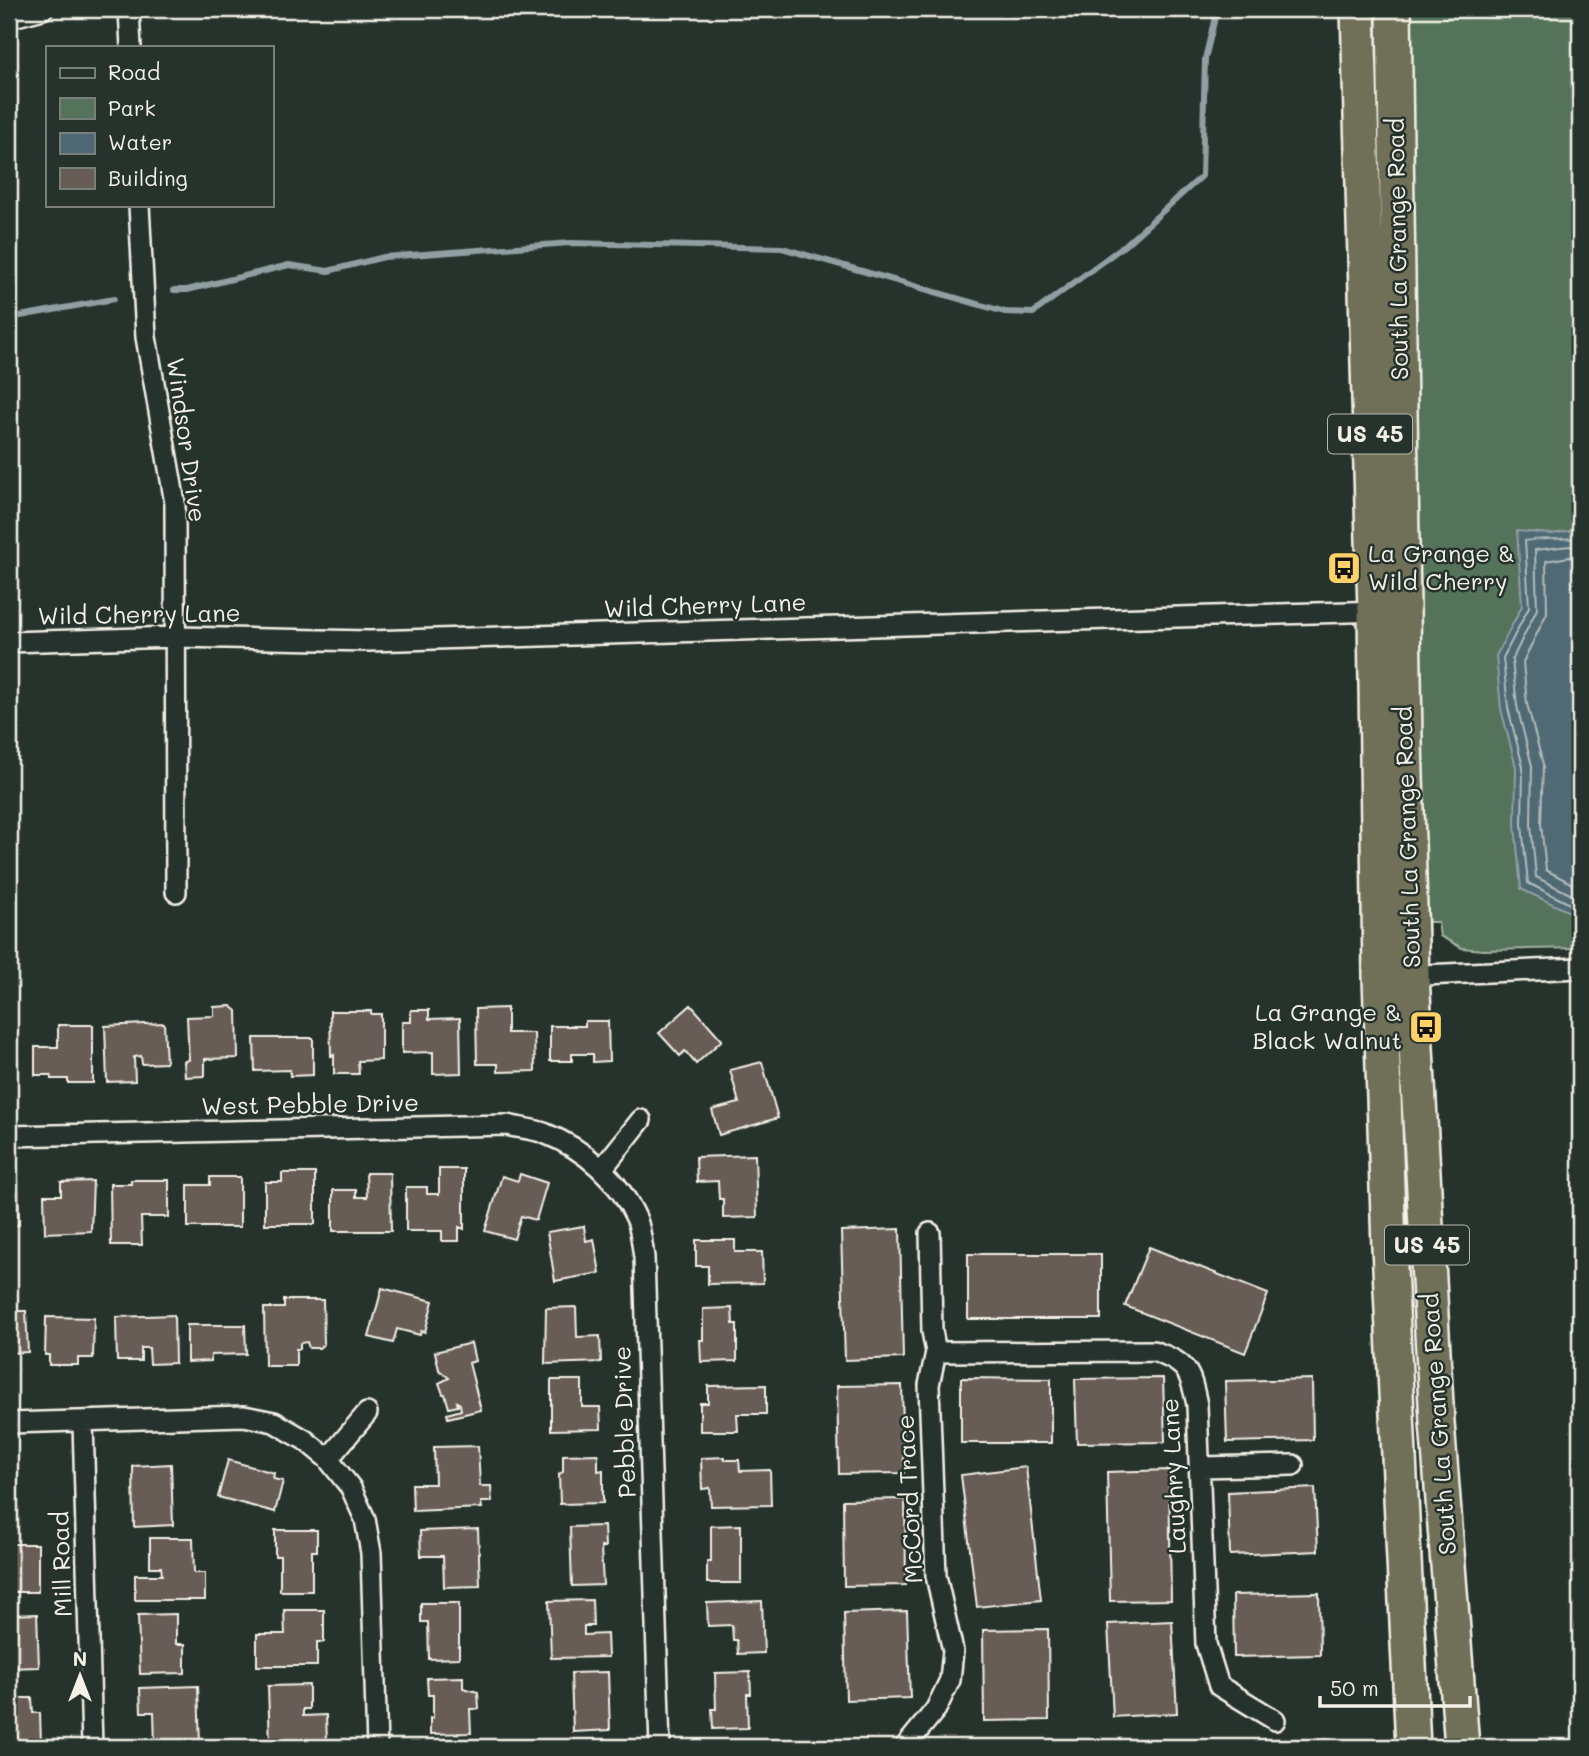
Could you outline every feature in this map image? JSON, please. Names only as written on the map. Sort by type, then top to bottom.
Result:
[{"type":"highway","name":"South La Grange Road","points":[[1358,9],[1389,611]]},
{"type":"highway","name":"South La Grange Road","points":[[1394,9],[1389,611],[1396,976],[1389,1247],[1413,1747]]},
{"type":"highway","name":"South La Grange Road","points":[[1396,976],[1437,1422],[1462,1747]]},
{"type":"street","points":[[9,18],[43,9]]},
{"type":"street","points":[[129,9],[131,46]]},
{"type":"street","name":"Windsor Drive","points":[[139,206],[146,337],[175,503],[176,892]]},
{"type":"street","name":"Wild Cherry Lane","points":[[9,642],[175,637],[369,641],[1389,611]]},
{"type":"street","points":[[1396,976],[1580,968]]},
{"type":"street","points":[[602,1169],[641,1120]]},
{"type":"street","name":"West Pebble Drive","points":[[9,1136],[507,1125],[543,1133],[578,1149],[602,1169]]},
{"type":"street","name":"Pebble Drive","points":[[602,1169],[622,1192],[638,1222],[644,1257],[660,1747]]},
{"type":"street","name":"McCord Trace","points":[[905,1747],[936,1709],[950,1681],[953,1651],[936,1576],[929,1385],[936,1352],[932,1331],[930,1233]]},
{"type":"street","name":"Laughry Lane","points":[[936,1352],[1153,1351],[1176,1359],[1192,1378],[1197,1405],[1206,1644],[1219,1686],[1275,1720]]},
{"type":"street","points":[[328,1459],[366,1413]]},
{"type":"street","points":[[9,1423],[244,1416],[274,1422],[305,1440],[328,1459],[351,1488],[365,1519],[371,1553],[377,1747]]},
{"type":"street","name":"Mill Road","points":[[83,1422],[92,1747]]},
{"type":"street","points":[[1201,1467],[1293,1465]]},
{"type":"green space","points":[[1403,9],[1580,9],[1580,948],[1462,948],[1440,936],[1438,922],[1420,922]]},
{"type":"water","points":[[1574,530],[1580,534],[1580,917],[1521,889],[1515,825],[1516,767],[1501,709],[1496,656],[1522,606],[1517,531],[1552,534]]},
{"type":"building","points":[[691,1005],[722,1040],[696,1064],[685,1051],[680,1056],[659,1033]]},
{"type":"building","points":[[231,1006],[237,1011],[238,1058],[205,1059],[205,1076],[185,1077],[184,1061],[189,1060],[187,1017],[214,1016],[214,1007]]},
{"type":"building","points":[[507,1008],[507,1033],[534,1033],[535,1071],[498,1072],[498,1064],[477,1064],[476,1009]]},
{"type":"building","points":[[411,1010],[429,1010],[429,1019],[460,1018],[461,1073],[433,1074],[433,1052],[402,1053],[402,1022],[411,1022]]},
{"type":"building","points":[[330,1011],[371,1011],[371,1014],[381,1014],[381,1060],[358,1061],[359,1074],[334,1074]]},
{"type":"building","points":[[585,1021],[608,1021],[609,1061],[593,1062],[593,1054],[572,1054],[572,1061],[550,1061],[550,1026],[585,1026]]},
{"type":"building","points":[[164,1023],[166,1063],[142,1064],[141,1056],[134,1057],[135,1081],[107,1082],[105,1026]]},
{"type":"building","points":[[58,1025],[93,1025],[93,1083],[68,1083],[68,1079],[35,1075],[35,1047],[58,1047]]},
{"type":"building","points":[[254,1038],[313,1038],[313,1075],[290,1076],[290,1070],[255,1071]]},
{"type":"building","points":[[9,1041],[12,1041],[14,1082],[9,1083]]},
{"type":"building","points":[[762,1062],[778,1118],[719,1135],[712,1110],[739,1103],[730,1070]]},
{"type":"building","points":[[755,1155],[757,1217],[723,1218],[723,1199],[719,1199],[718,1181],[697,1182],[696,1157]]},
{"type":"building","points":[[439,1169],[464,1169],[464,1229],[459,1227],[459,1241],[442,1241],[442,1231],[406,1231],[406,1187],[427,1187],[427,1194],[439,1194]]},
{"type":"building","points":[[282,1173],[315,1173],[315,1224],[265,1224],[265,1182],[282,1182]]},
{"type":"building","points":[[366,1173],[390,1173],[391,1231],[333,1231],[333,1190],[356,1190],[356,1197],[367,1197]]},
{"type":"building","points":[[520,1174],[547,1183],[536,1220],[521,1216],[514,1239],[485,1231],[502,1176],[518,1181]]},
{"type":"building","points":[[210,1177],[240,1177],[240,1227],[188,1227],[188,1185],[210,1185]]},
{"type":"building","points":[[18,1180],[19,1225],[9,1225],[9,1181]]},
{"type":"building","points":[[131,1180],[169,1180],[169,1217],[141,1217],[142,1245],[111,1245],[110,1184],[131,1184]]},
{"type":"building","points":[[93,1181],[91,1231],[45,1233],[44,1195],[61,1195],[61,1182]]},
{"type":"building","points":[[584,1226],[586,1241],[594,1239],[600,1273],[555,1281],[547,1232]]},
{"type":"building","points":[[900,1229],[903,1358],[845,1360],[841,1231]]},
{"type":"building","points":[[696,1240],[735,1240],[735,1252],[762,1252],[763,1283],[708,1284],[708,1266],[696,1266]]},
{"type":"building","points":[[1149,1247],[1268,1294],[1245,1353],[1125,1306]]},
{"type":"building","points":[[968,1254],[1101,1254],[1101,1319],[968,1319]]},
{"type":"building","points":[[382,1288],[433,1301],[425,1332],[421,1331],[420,1335],[397,1329],[393,1343],[369,1337]]},
{"type":"building","points":[[284,1300],[323,1300],[324,1344],[319,1348],[309,1348],[307,1342],[300,1343],[300,1349],[296,1349],[296,1366],[265,1366],[264,1308],[284,1308]]},
{"type":"building","points":[[576,1307],[577,1337],[600,1336],[601,1362],[545,1364],[546,1308]]},
{"type":"building","points":[[732,1308],[733,1324],[737,1324],[737,1361],[701,1362],[703,1309]]},
{"type":"building","points":[[9,1311],[26,1311],[28,1352],[9,1353]]},
{"type":"building","points":[[174,1315],[175,1363],[150,1364],[149,1348],[141,1348],[141,1361],[117,1361],[116,1317]]},
{"type":"building","points":[[46,1317],[94,1318],[93,1358],[78,1358],[78,1365],[49,1365],[49,1355],[45,1355]]},
{"type":"building","points":[[187,1325],[245,1325],[246,1354],[211,1355],[211,1361],[187,1362]]},
{"type":"building","points":[[471,1343],[475,1361],[469,1363],[481,1410],[448,1418],[447,1414],[461,1410],[460,1404],[457,1402],[458,1406],[449,1408],[439,1383],[449,1378],[439,1370],[435,1352]]},
{"type":"building","points":[[961,1378],[1051,1379],[1051,1443],[961,1443]]},
{"type":"building","points":[[1163,1378],[1165,1442],[1077,1443],[1075,1379]]},
{"type":"building","points":[[1312,1379],[1313,1440],[1227,1442],[1225,1381]]},
{"type":"building","points":[[551,1380],[582,1380],[582,1407],[600,1407],[601,1429],[551,1430]]},
{"type":"building","points":[[766,1385],[766,1414],[737,1414],[738,1431],[700,1431],[700,1403],[708,1403],[708,1386]]},
{"type":"building","points":[[902,1385],[904,1473],[839,1474],[837,1386]]},
{"type":"building","points":[[478,1446],[480,1486],[491,1486],[492,1502],[481,1502],[482,1508],[413,1511],[412,1484],[435,1484],[434,1447]]},
{"type":"building","points":[[598,1454],[598,1471],[603,1470],[603,1503],[560,1504],[559,1474],[563,1472],[563,1455]]},
{"type":"building","points":[[725,1457],[725,1460],[739,1460],[740,1471],[770,1470],[771,1505],[711,1506],[710,1488],[702,1489],[701,1458]]},
{"type":"building","points":[[228,1460],[274,1473],[273,1479],[283,1481],[275,1512],[218,1497]]},
{"type":"building","points":[[171,1464],[173,1525],[134,1527],[133,1466]]},
{"type":"building","points":[[1026,1467],[1041,1600],[977,1607],[961,1475]]},
{"type":"building","points":[[1169,1470],[1171,1600],[1110,1601],[1107,1472]]},
{"type":"building","points":[[1315,1488],[1318,1551],[1230,1555],[1228,1492]]},
{"type":"building","points":[[905,1499],[906,1585],[844,1586],[843,1500]]},
{"type":"building","points":[[741,1525],[741,1583],[707,1583],[707,1561],[711,1561],[711,1526]]},
{"type":"building","points":[[604,1526],[605,1547],[601,1547],[603,1585],[572,1586],[570,1527]]},
{"type":"building","points":[[478,1529],[480,1586],[444,1587],[443,1556],[421,1556],[420,1531]]},
{"type":"building","points":[[275,1530],[317,1530],[317,1551],[312,1551],[312,1591],[280,1591],[280,1556],[275,1556]]},
{"type":"building","points":[[150,1538],[193,1538],[194,1573],[205,1573],[205,1600],[135,1600],[135,1575],[162,1575],[161,1567],[150,1567]]},
{"type":"building","points":[[9,1544],[38,1544],[38,1592],[9,1592]]},
{"type":"building","points":[[1319,1593],[1320,1655],[1234,1657],[1233,1595]]},
{"type":"building","points":[[592,1600],[593,1626],[584,1626],[584,1635],[607,1634],[608,1657],[551,1658],[549,1601]]},
{"type":"building","points":[[762,1601],[764,1653],[738,1654],[732,1625],[708,1626],[707,1603]]},
{"type":"building","points":[[421,1603],[459,1603],[459,1658],[429,1659],[428,1622],[421,1622]]},
{"type":"building","points":[[284,1610],[324,1610],[324,1642],[317,1642],[317,1666],[257,1666],[257,1634],[285,1634]]},
{"type":"building","points":[[907,1611],[910,1698],[846,1700],[844,1613]]},
{"type":"building","points":[[37,1614],[39,1667],[9,1668],[9,1615]]},
{"type":"building","points":[[176,1614],[176,1644],[185,1644],[185,1673],[140,1674],[138,1615]]},
{"type":"building","points":[[1172,1621],[1177,1713],[1113,1717],[1108,1624]]},
{"type":"building","points":[[1048,1629],[1049,1720],[984,1721],[983,1630]]},
{"type":"building","points":[[608,1672],[610,1730],[573,1732],[571,1673]]},
{"type":"building","points":[[750,1672],[751,1694],[747,1694],[748,1728],[713,1729],[712,1709],[716,1709],[715,1673]]},
{"type":"building","points":[[463,1677],[463,1688],[478,1692],[479,1709],[470,1709],[471,1733],[430,1734],[433,1695],[428,1695],[427,1678]]},
{"type":"building","points":[[309,1685],[309,1709],[303,1709],[303,1716],[326,1715],[327,1743],[270,1744],[268,1686]]},
{"type":"building","points":[[198,1686],[200,1745],[155,1746],[154,1712],[141,1712],[140,1688]]},
{"type":"building","points":[[9,1698],[32,1698],[33,1713],[40,1713],[41,1744],[9,1745]]},
{"type":"waterway","points":[[174,290],[187,290],[289,265],[328,271],[384,257],[570,243],[782,248],[1005,312],[1033,313],[1125,245],[1202,176],[1205,59],[1217,9]]},
{"type":"waterway","points":[[9,318],[114,299]]},
{"type":"place","name":"La Grange & Wild Cherry","points":[[1344,568]]},
{"type":"place","name":"La Grange & Black Walnut","points":[[1426,1027]]}]
